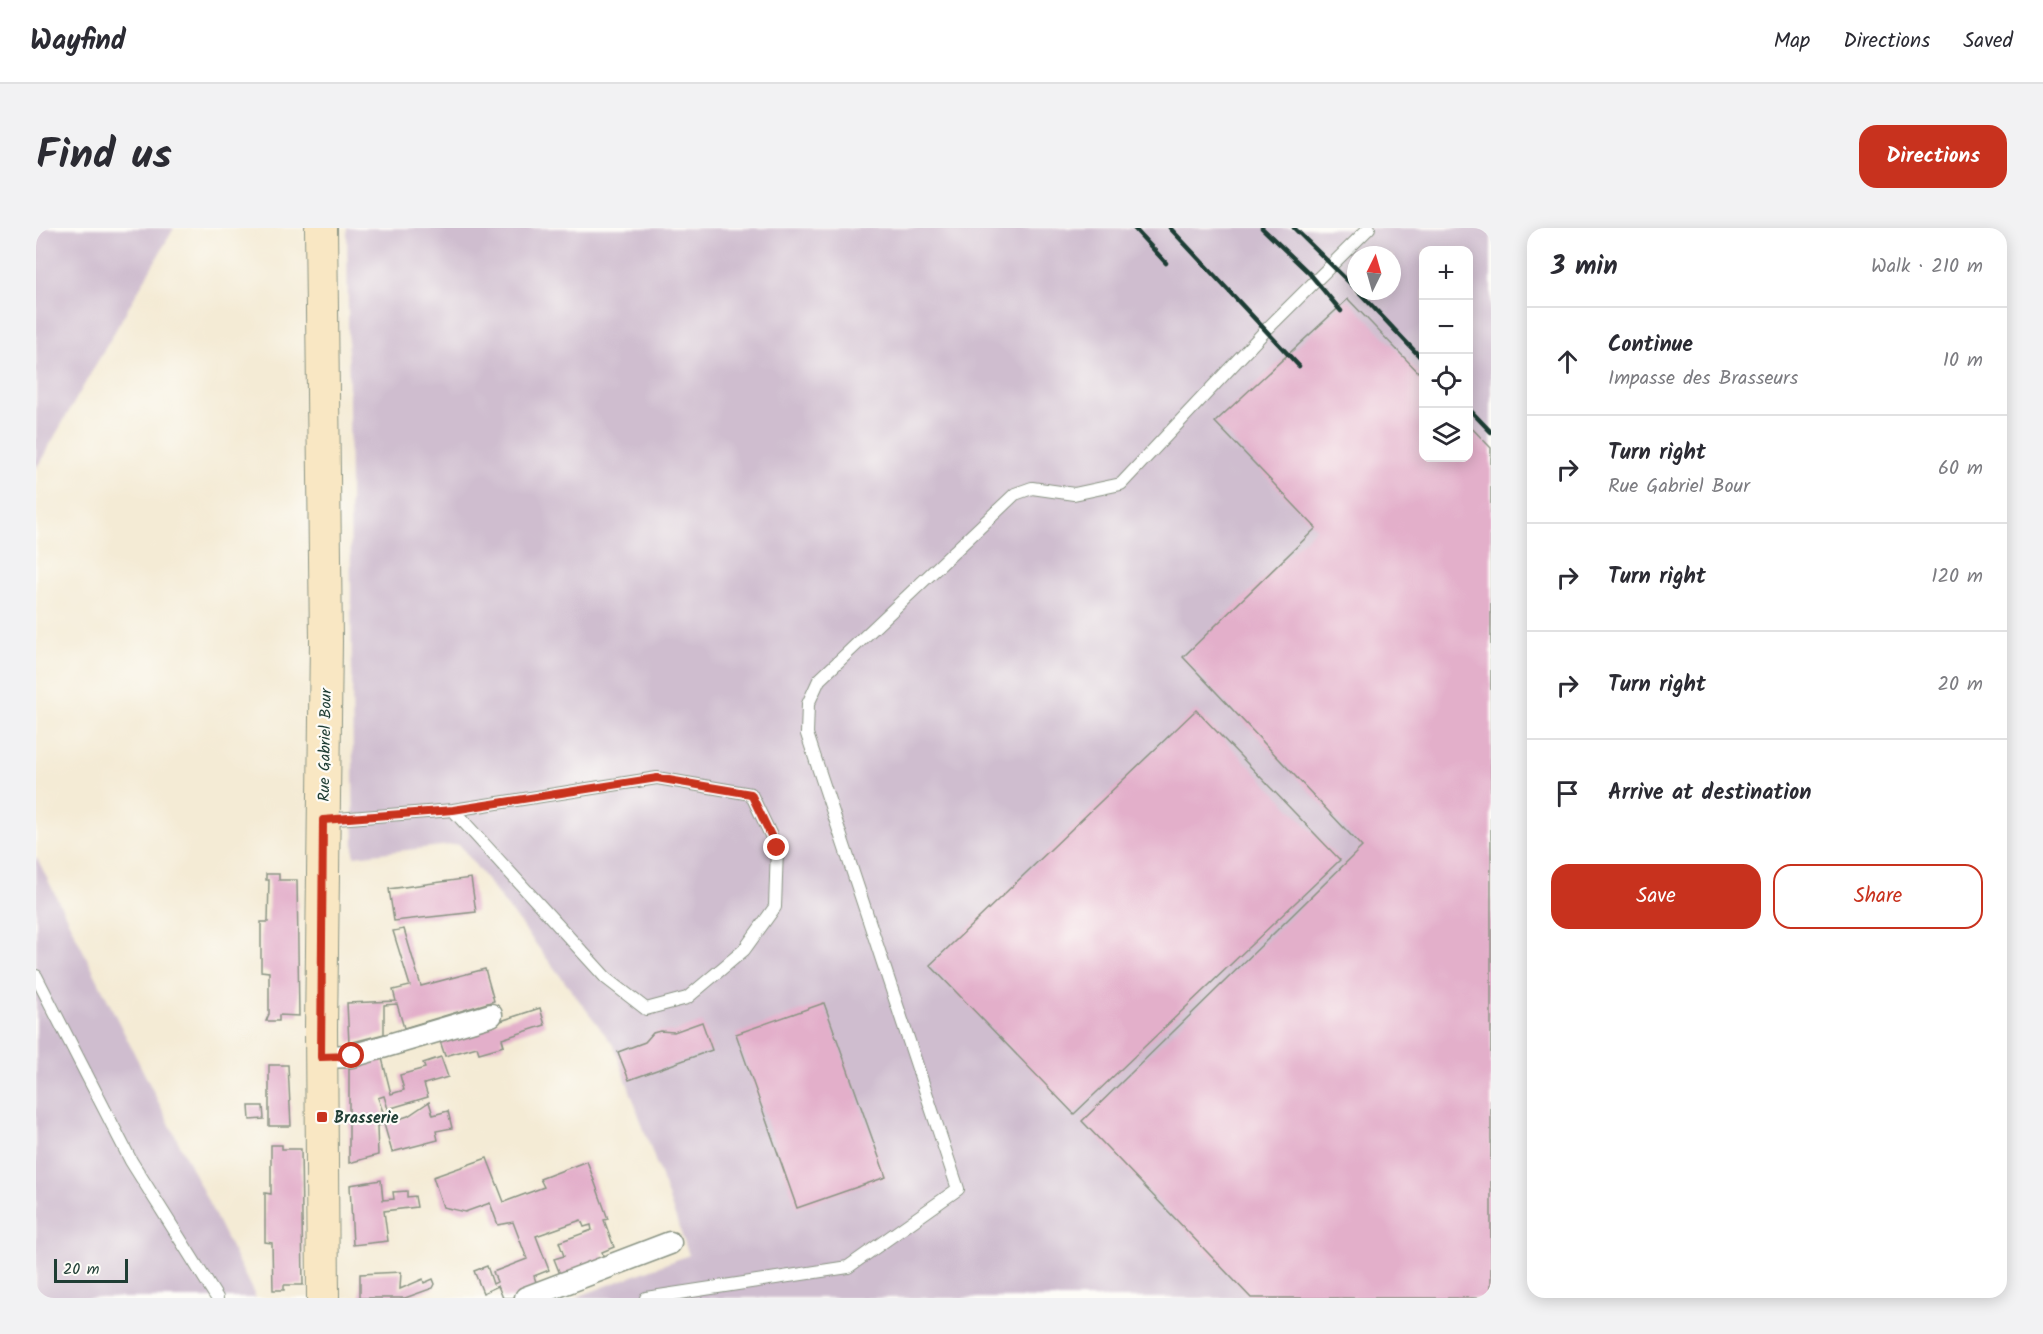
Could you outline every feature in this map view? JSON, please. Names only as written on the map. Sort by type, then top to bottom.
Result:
[{"type":"main road","name":"Rue Gabriel Bour","points":[[321,228],[326,641],[321,1057],[323,1298]]},
{"type":"street","points":[[321,1057],[352,1056],[491,1015]]},
{"type":"street","points":[[526,1298],[670,1244]]},
{"type":"lane","points":[[646,1298],[848,1267],[958,1189],[807,735],[808,704],[819,680],[1015,494],[1032,488],[1074,494],[1121,484],[1266,330],[1369,228]]},
{"type":"lane","points":[[323,820],[453,810],[657,778],[751,794],[777,848],[774,907],[744,950],[687,998],[646,1009],[606,978],[453,810]]},
{"type":"lane","points":[[36,976],[131,1161],[217,1298]]},
{"type":"shaded area","points":[[36,228],[174,228],[36,469]]},
{"type":"shaded area","points":[[347,228],[1491,228],[1491,1298],[574,1298],[689,1255],[614,1046],[459,844],[354,856]]},
{"type":"shaded area","points":[[37,858],[256,1298],[36,1298]]},
{"type":"building","points":[[1349,300],[1419,373],[1419,462],[1473,462],[1473,429],[1491,448],[1491,1298],[1251,1298],[1082,1121],[1362,847],[1183,657],[1316,528],[1215,422]]},
{"type":"building","points":[[1196,710],[1340,860],[1074,1114],[930,965]]},
{"type":"building","points":[[266,874],[279,874],[279,880],[297,880],[299,1016],[279,1015],[279,1021],[266,1021],[269,1014],[269,972],[261,971],[261,922],[268,922],[269,880],[266,880]]},
{"type":"building","points":[[471,878],[476,912],[394,921],[389,889]]},
{"type":"building","points":[[404,929],[421,986],[485,969],[494,1001],[404,1028],[397,1004],[384,1005],[384,1034],[349,1043],[347,1003],[396,1001],[393,990],[410,986],[393,931]]},
{"type":"building","points":[[824,1003],[886,1177],[797,1208],[736,1034]]},
{"type":"building","points":[[540,1008],[545,1025],[502,1039],[504,1046],[479,1053],[477,1047],[445,1056],[440,1041]]},
{"type":"building","points":[[702,1022],[712,1050],[629,1080],[618,1052],[645,1042],[653,1033],[674,1032]]},
{"type":"building","points":[[441,1057],[448,1077],[424,1084],[428,1097],[388,1109],[384,1096],[378,1098],[387,1123],[408,1116],[429,1102],[433,1115],[448,1111],[452,1128],[436,1131],[438,1140],[392,1152],[384,1124],[377,1126],[378,1155],[349,1163],[349,1068],[382,1058],[391,1094],[404,1090],[400,1075],[425,1068],[423,1063]]},
{"type":"building","points":[[269,1065],[288,1065],[291,1126],[269,1126]]},
{"type":"building","points":[[249,1106],[263,1106],[264,1119],[250,1120]]},
{"type":"building","points":[[271,1145],[282,1145],[282,1149],[301,1149],[303,1285],[284,1285],[284,1290],[273,1290],[272,1243],[265,1242],[265,1193],[271,1194]]},
{"type":"building","points":[[487,1158],[504,1202],[544,1187],[540,1179],[587,1161],[608,1219],[604,1220],[614,1247],[602,1252],[605,1262],[562,1279],[554,1259],[564,1256],[559,1242],[592,1230],[591,1225],[584,1227],[581,1220],[536,1236],[549,1270],[534,1276],[538,1288],[513,1298],[503,1298],[498,1286],[483,1293],[474,1271],[487,1266],[493,1284],[497,1282],[493,1272],[527,1259],[513,1222],[498,1225],[490,1203],[465,1212],[443,1207],[433,1177]]},
{"type":"building","points":[[381,1180],[383,1200],[394,1199],[393,1192],[407,1191],[407,1197],[415,1196],[417,1207],[384,1211],[388,1241],[353,1245],[350,1185]]},
{"type":"building","points":[[401,1272],[400,1289],[423,1279],[424,1283],[433,1279],[435,1284],[433,1288],[405,1298],[360,1298],[360,1274]]},
{"type":"railway","points":[[1134,228],[1166,263]]},
{"type":"railway","points":[[1170,228],[1299,366]]},
{"type":"railway","points":[[1262,228],[1310,274],[1341,311]]},
{"type":"railway","points":[[1294,228],[1347,280]]},
{"type":"railway","points":[[1366,300],[1419,356]]},
{"type":"railway","points":[[1473,413],[1491,432]]},
{"type":"place","name":"Brasserie","points":[[322,1117]]},
{"type":"route","points":[[352,1056],[321,1057],[323,820],[453,810],[657,778],[751,794],[777,848]]}]
